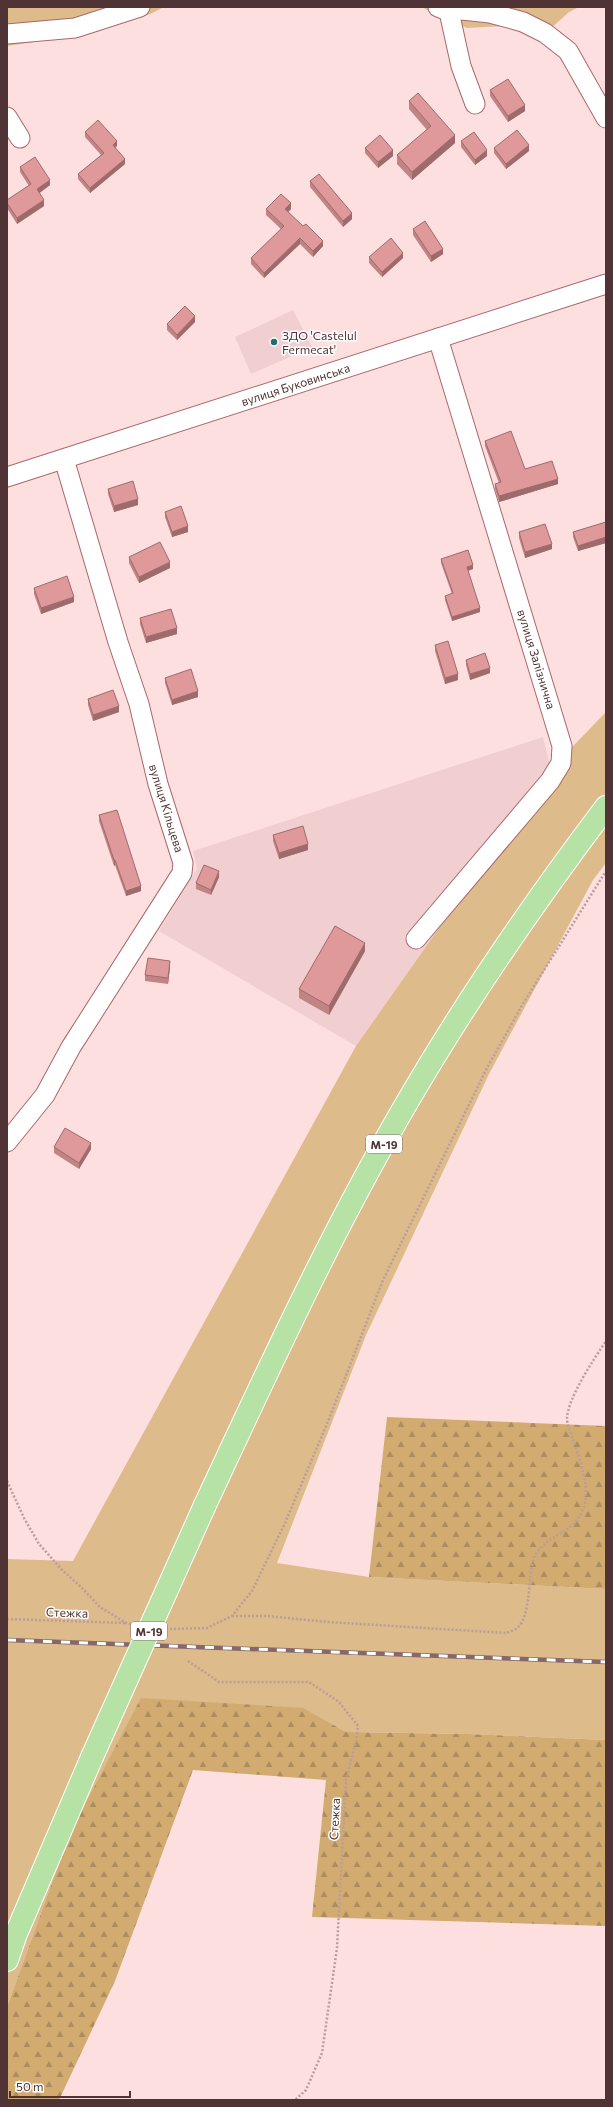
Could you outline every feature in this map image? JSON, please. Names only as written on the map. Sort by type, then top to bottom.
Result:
[{"type":"highway","name":"М-19","points":[[7,1960],[16,1934],[92,1757],[205,1505],[299,1307],[362,1184],[409,1100],[477,989],[564,863],[606,807]]},
{"type":"street","points":[[7,34],[75,28],[140,7]]},
{"type":"street","points":[[475,104],[461,66],[445,8],[490,13],[523,22],[545,32],[568,50],[606,118]]},
{"type":"street","points":[[7,117],[20,138]]},
{"type":"street","name":"вулиця Буковинська","points":[[7,477],[606,284]]},
{"type":"street","name":"вулиця Залізнична","points":[[416,939],[550,781],[561,763],[562,752],[562,746],[548,694],[438,338]]},
{"type":"street","name":"вулиця Кільцева","points":[[7,1142],[45,1095],[70,1046],[182,873],[184,863],[158,784],[139,704],[118,642],[64,459]]},
{"type":"path","points":[[232,1616],[252,1591],[285,1523],[329,1419],[383,1280],[487,1068],[521,1007],[606,871]]},
{"type":"path","points":[[169,1629],[207,1628],[232,1616],[267,1616],[343,1624],[506,1633],[518,1628],[526,1613],[529,1579],[534,1557],[549,1540],[565,1532],[579,1517],[585,1502],[585,1482],[567,1420],[569,1405],[606,1341]]},
{"type":"path","points":[[7,1481],[24,1518],[39,1544],[62,1570],[100,1607],[126,1623]]},
{"type":"path","name":"Стежка","points":[[7,1619],[133,1624]]},
{"type":"path","name":"Стежка","points":[[188,1661],[219,1682],[309,1682],[339,1702],[358,1726],[356,1742],[346,1779],[337,1948],[322,2053],[306,2090],[295,2100]]},
{"type":"shaded area","points":[[7,7],[164,7],[150,14],[88,34],[7,46]]},
{"type":"shaded area","points":[[421,7],[579,7],[569,12],[539,39],[503,26],[467,28]]},
{"type":"shaded area","name":"ЗДО 'Castelul Fermecat'","points":[[293,310],[312,347],[251,374],[235,337]]},
{"type":"shaded area","points":[[606,712],[606,863],[593,880],[489,1074],[366,1335],[277,1563],[369,1577],[606,1589],[606,1740],[468,1734],[346,1732],[304,1708],[70,1833],[7,2007],[7,1559],[73,1561],[356,1046],[551,769]]},
{"type":"shaded area","points":[[543,737],[551,769],[356,1046],[159,931],[197,869],[193,851]]},
{"type":"green space","points":[[387,1417],[606,1426],[606,1589],[369,1577]]},
{"type":"green space","points":[[141,1698],[304,1708],[346,1732],[468,1734],[606,1740],[606,1926],[312,1917],[326,1780],[193,1770],[115,1981],[59,2100],[7,2100],[7,2007],[70,1833]]},
{"type":"building","points":[[508,79],[525,105],[508,116],[490,90]]},
{"type":"building","points":[[418,93],[455,135],[412,172],[397,155],[431,126],[409,101]]},
{"type":"building","points":[[98,120],[117,141],[113,145],[125,159],[90,188],[78,174],[104,153],[85,132]]},
{"type":"building","points":[[517,130],[529,145],[506,164],[494,148]]},
{"type":"building","points":[[474,132],[487,150],[475,160],[461,141]]},
{"type":"building","points":[[380,135],[393,150],[378,162],[365,148]]},
{"type":"building","points":[[35,157],[50,180],[37,189],[44,200],[17,218],[7,203],[7,200],[31,184],[20,167]]},
{"type":"building","points":[[319,174],[352,213],[343,221],[310,181]]},
{"type":"building","points":[[281,194],[291,203],[285,209],[303,226],[306,224],[323,241],[313,251],[300,238],[264,273],[251,258],[284,226],[266,209]]},
{"type":"building","points":[[425,221],[443,249],[431,256],[413,229]]},
{"type":"building","points":[[391,238],[403,253],[382,272],[369,257]]},
{"type":"building","points":[[185,306],[195,316],[177,335],[167,324]]},
{"type":"building","points":[[511,431],[525,469],[552,461],[558,479],[499,496],[495,484],[501,482],[485,441]]},
{"type":"building","points":[[133,481],[138,499],[114,506],[108,489]]},
{"type":"building","points":[[181,506],[188,526],[172,532],[165,512]]},
{"type":"building","points":[[606,522],[606,537],[578,546],[573,532]]},
{"type":"building","points":[[545,524],[552,544],[525,552],[519,532]]},
{"type":"building","points":[[160,542],[170,562],[139,577],[129,557]]},
{"type":"building","points":[[468,550],[473,565],[467,567],[480,608],[452,617],[445,596],[453,593],[441,559]]},
{"type":"building","points":[[67,576],[74,597],[41,608],[34,588]]},
{"type":"building","points":[[171,609],[177,628],[146,637],[140,618]]},
{"type":"building","points":[[448,641],[458,674],[445,678],[435,645]]},
{"type":"building","points":[[485,653],[490,668],[470,674],[466,660]]},
{"type":"building","points":[[191,669],[198,691],[172,700],[165,678]]},
{"type":"building","points":[[113,690],[119,706],[93,715],[88,699]]},
{"type":"building","points":[[117,810],[141,886],[126,891],[99,815]]},
{"type":"building","points":[[303,826],[308,844],[279,853],[273,835]]},
{"type":"building","points":[[204,865],[219,871],[211,890],[196,883]]},
{"type":"building","points":[[335,926],[365,943],[329,1006],[299,989]]},
{"type":"building","points":[[148,958],[170,961],[168,978],[145,975]]},
{"type":"building","points":[[65,1128],[91,1143],[79,1163],[54,1147]]},
{"type":"railway","points":[[7,1640],[606,1662]]},
{"type":"place","name":"ЗДО 'Castelul Fermecat'","points":[[274,342]]}]
